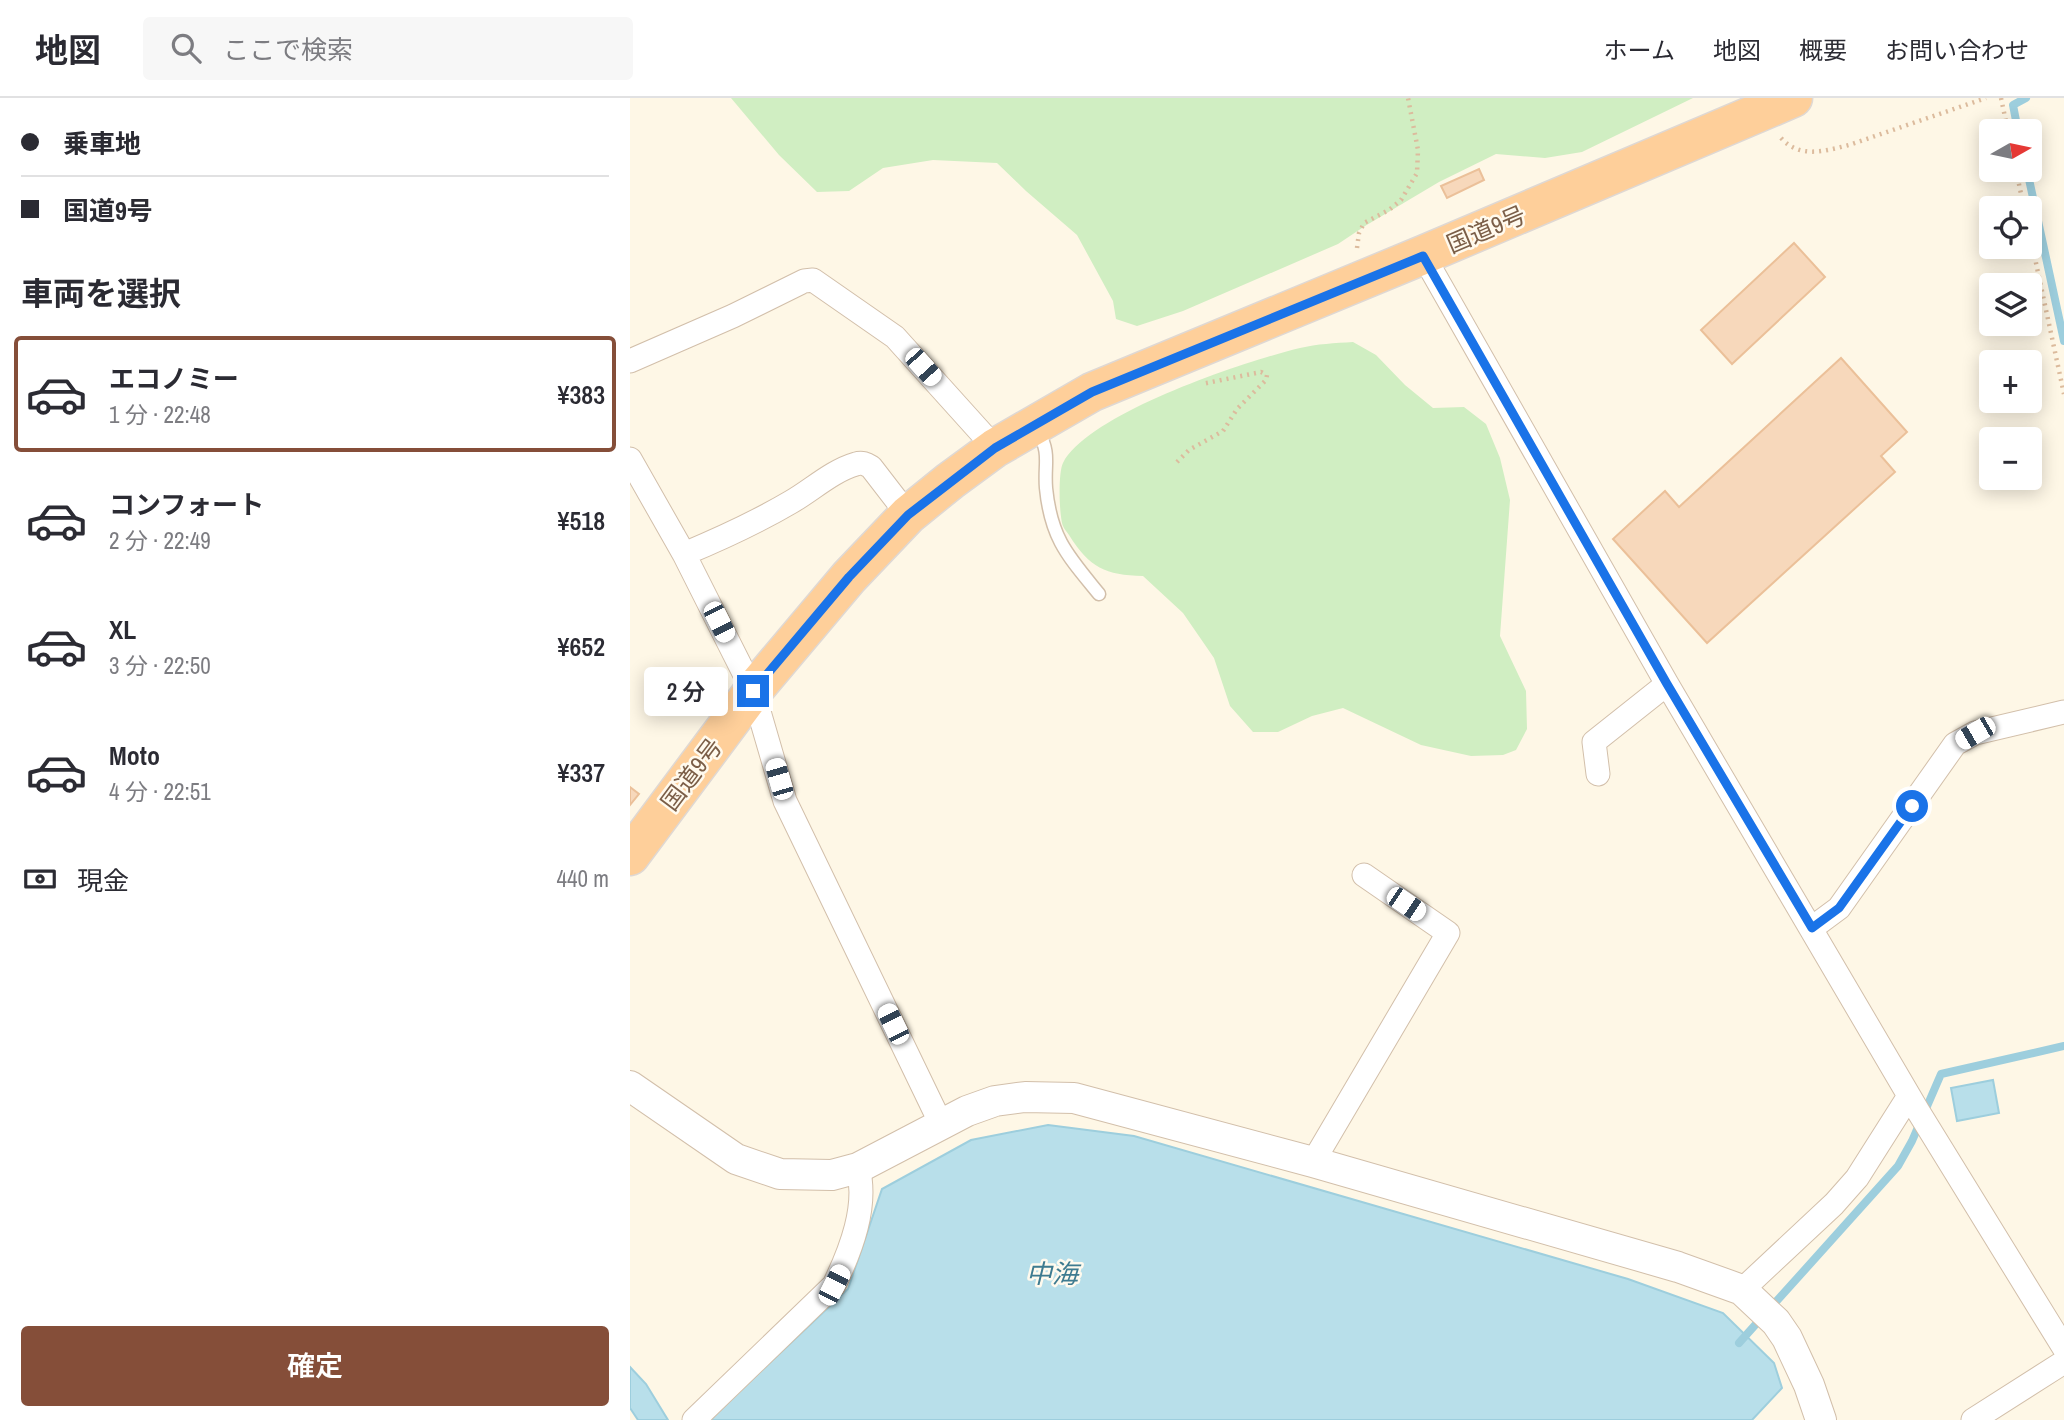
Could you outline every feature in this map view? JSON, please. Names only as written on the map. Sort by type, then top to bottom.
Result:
[{"type":"highway","name":"国道9号","points":[[630,856],[753,691],[849,577],[908,515],[995,448],[1092,392],[1423,256],[1776,106]]},
{"type":"street","points":[[1423,256],[1667,684],[1919,1111],[2063,1347],[1973,1420]]},
{"type":"street","points":[[630,361],[733,316],[804,281],[813,280],[895,337],[995,448]]},
{"type":"street","points":[[630,459],[684,554],[753,691],[785,801],[941,1124]]},
{"type":"street","points":[[684,554],[717,541],[793,501],[809,489],[855,464],[871,467],[908,515]]},
{"type":"street","points":[[1598,774],[1594,742],[1667,684]]},
{"type":"street","points":[[1812,928],[1839,908],[1955,744],[1975,733],[2064,712]]},
{"type":"street","points":[[1312,1162],[1448,933],[1364,875]]},
{"type":"street","points":[[630,1086],[736,1159],[780,1174],[832,1175],[858,1168],[967,1111],[995,1101],[1025,1097],[1074,1098],[1312,1162],[1678,1268],[1760,1306],[1797,1356],[1821,1420]]},
{"type":"street","points":[[1760,1306],[1834,1204],[1919,1111]]},
{"type":"street","points":[[694,1420],[834,1285],[847,1259],[862,1198],[858,1168]]},
{"type":"lane","points":[[1035,424],[1046,448],[1046,485],[1055,533],[1065,553],[1099,594]]},
{"type":"path","points":[[1365,279],[1356,257],[1359,233],[1364,223],[1389,210],[1401,200],[1417,173],[1418,150],[1408,98]]},
{"type":"path","points":[[1776,106],[1789,146],[1810,152],[1849,145],[1986,98]]},
{"type":"path","points":[[2001,98],[2005,119]]},
{"type":"path","points":[[2035,259],[2064,394]]},
{"type":"path","points":[[1177,462],[1189,450],[1223,431],[1237,410],[1266,380],[1267,375],[1261,372],[1198,384]]},
{"type":"green space","points":[[731,98],[1693,98],[1582,152],[1545,158],[1496,154],[1439,182],[1338,244],[1183,311],[1137,326],[1116,319],[1113,301],[1077,235],[997,163],[933,160],[883,168],[849,191],[817,192],[779,155]]},
{"type":"green space","points":[[1353,342],[1376,355],[1405,385],[1433,408],[1464,407],[1486,424],[1500,458],[1510,500],[1500,636],[1526,691],[1527,729],[1516,750],[1503,755],[1471,756],[1421,745],[1343,708],[1312,716],[1278,732],[1253,732],[1230,706],[1214,658],[1183,613],[1143,576],[1118,574],[1100,568],[1084,555],[1063,526],[1060,475],[1063,463],[1078,444],[1103,426],[1171,392],[1244,364],[1306,347]]},
{"type":"water","points":[[1993,1080],[1999,1113],[1957,1121],[1951,1088]]},
{"type":"water","name":"中海","points":[[1048,1125],[1134,1136],[1628,1279],[1723,1313],[1774,1363],[1782,1388],[1752,1420],[709,1420],[848,1289],[882,1189],[971,1140]]},
{"type":"water","points":[[630,1367],[646,1384],[668,1420],[638,1420],[630,1408]]},
{"type":"building","points":[[1479,169],[1484,180],[1447,198],[1441,186]]},
{"type":"building","points":[[1794,243],[1825,277],[1732,364],[1701,330]]},
{"type":"building","points":[[1841,358],[1907,432],[1881,456],[1895,472],[1707,643],[1613,539],[1665,491],[1679,507]]},
{"type":"building","points":[[630,787],[639,794],[630,805]]},
{"type":"waterway","points":[[2016,119],[2013,105],[2026,98]]},
{"type":"waterway","points":[[2030,182],[2064,341]]},
{"type":"waterway","points":[[1739,1343],[1898,1166],[1941,1074],[2064,1046]]},
{"type":"route","points":[[753,691],[849,577],[908,515],[950,481],[1018,433],[1092,392],[1423,256],[1667,684],[1812,928],[1839,908],[1912,806]]}]
